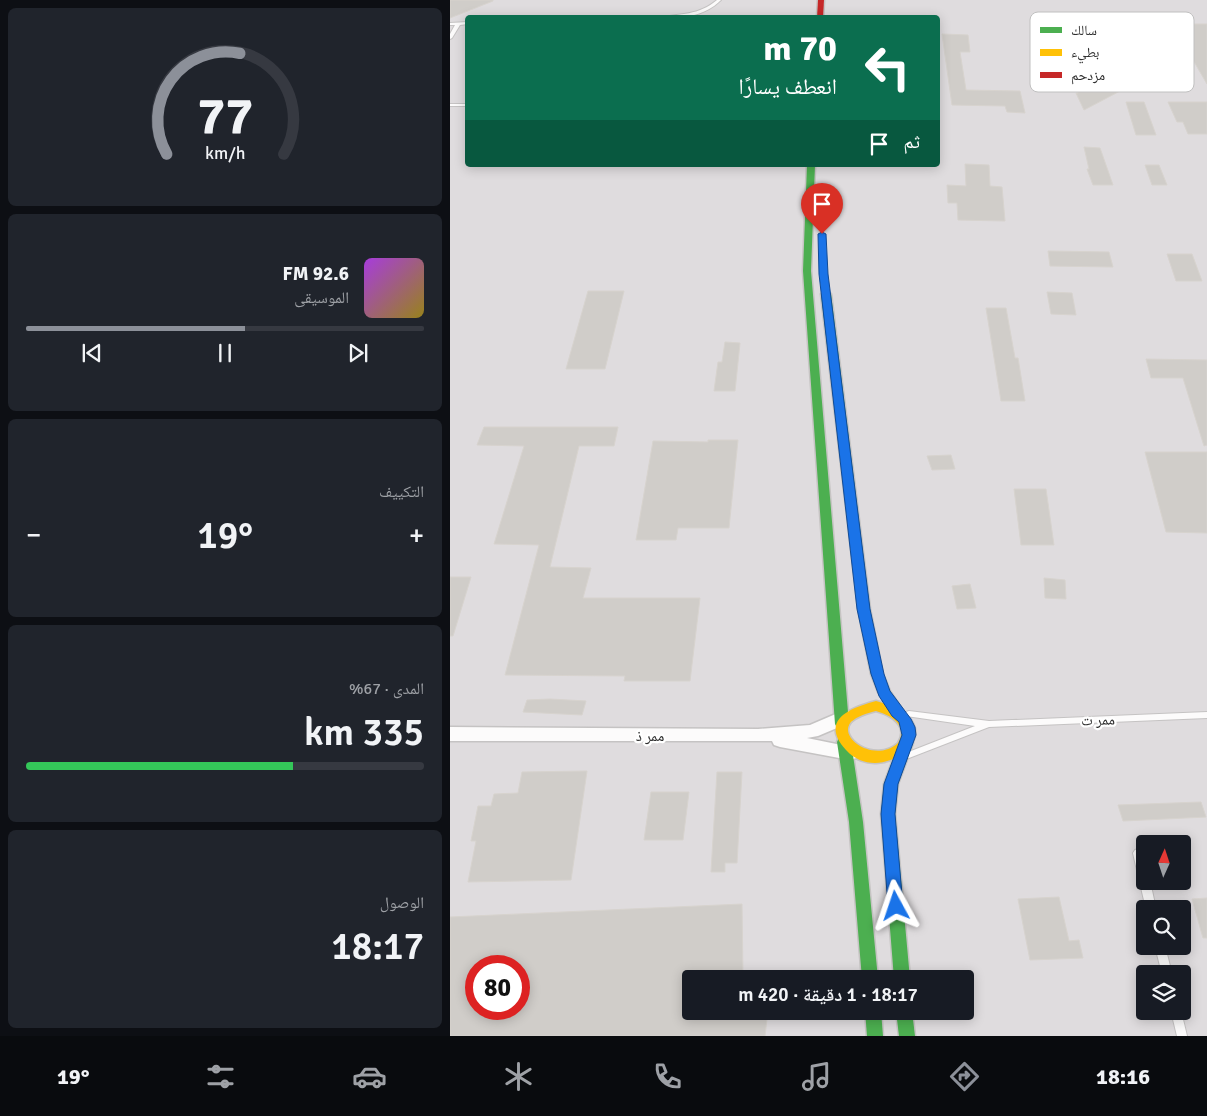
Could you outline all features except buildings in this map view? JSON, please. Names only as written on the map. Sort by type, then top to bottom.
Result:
[{"type":"highway","points":[[820,15],[822,0]]},
{"type":"highway","points":[[831,15],[832,0]]},
{"type":"highway","points":[[812,167],[807,271],[843,720],[841,733],[849,750],[869,970]]},
{"type":"highway","points":[[825,284],[864,609],[877,674],[884,692],[909,727],[909,735],[891,784],[888,814],[901,970]]},
{"type":"highway","points":[[843,720],[854,710],[876,706],[897,712]]},
{"type":"highway","points":[[849,750],[880,757],[899,750],[906,743]]},
{"type":"highway","points":[[874,1020],[875,1036]]},
{"type":"highway","points":[[905,1020],[906,1036]]},
{"type":"street","name":"ممر ذ","points":[[450,734],[758,736],[812,732],[843,720]]},
{"type":"street","points":[[758,736],[849,750]]},
{"type":"lane","points":[[686,15],[710,9],[719,0]]},
{"type":"lane","points":[[450,24],[465,23]]},
{"type":"lane","points":[[450,38],[458,24]]},
{"type":"lane","points":[[450,105],[465,105]]},
{"type":"lane","name":"ممر ت","points":[[897,712],[989,724],[1207,716]]},
{"type":"lane","name":"ممر ت","points":[[880,757],[899,759],[989,724]]},
{"type":"lane","points":[[1178,1020],[1182,1036]]},
{"type":"shaded area","points":[[450,0],[1207,0],[1207,1036],[450,1036]]},
{"type":"traffic: fast","points":[[811,167],[807,271],[842,724]]},
{"type":"traffic: fast","points":[[826,294],[864,609],[877,674],[884,692],[897,712]]},
{"type":"traffic: fast","points":[[844,742],[856,822],[869,970]]},
{"type":"traffic: fast","points":[[901,970],[888,814],[891,784],[906,743]]},
{"type":"traffic: fast","points":[[874,1020],[875,1036]]},
{"type":"traffic: fast","points":[[905,1020],[907,1036]]},
{"type":"traffic: slow","points":[[876,706],[897,715],[903,720],[909,732],[908,739],[903,747],[898,752],[884,757],[870,756],[856,751],[844,738],[842,731],[846,719],[859,711],[876,706]]},
{"type":"traffic: jam","points":[[820,15],[821,0]]},
{"type":"route","points":[[822,234],[824,274],[864,609],[877,674],[884,692],[909,727],[909,735],[891,784],[888,814],[896,906]]}]
